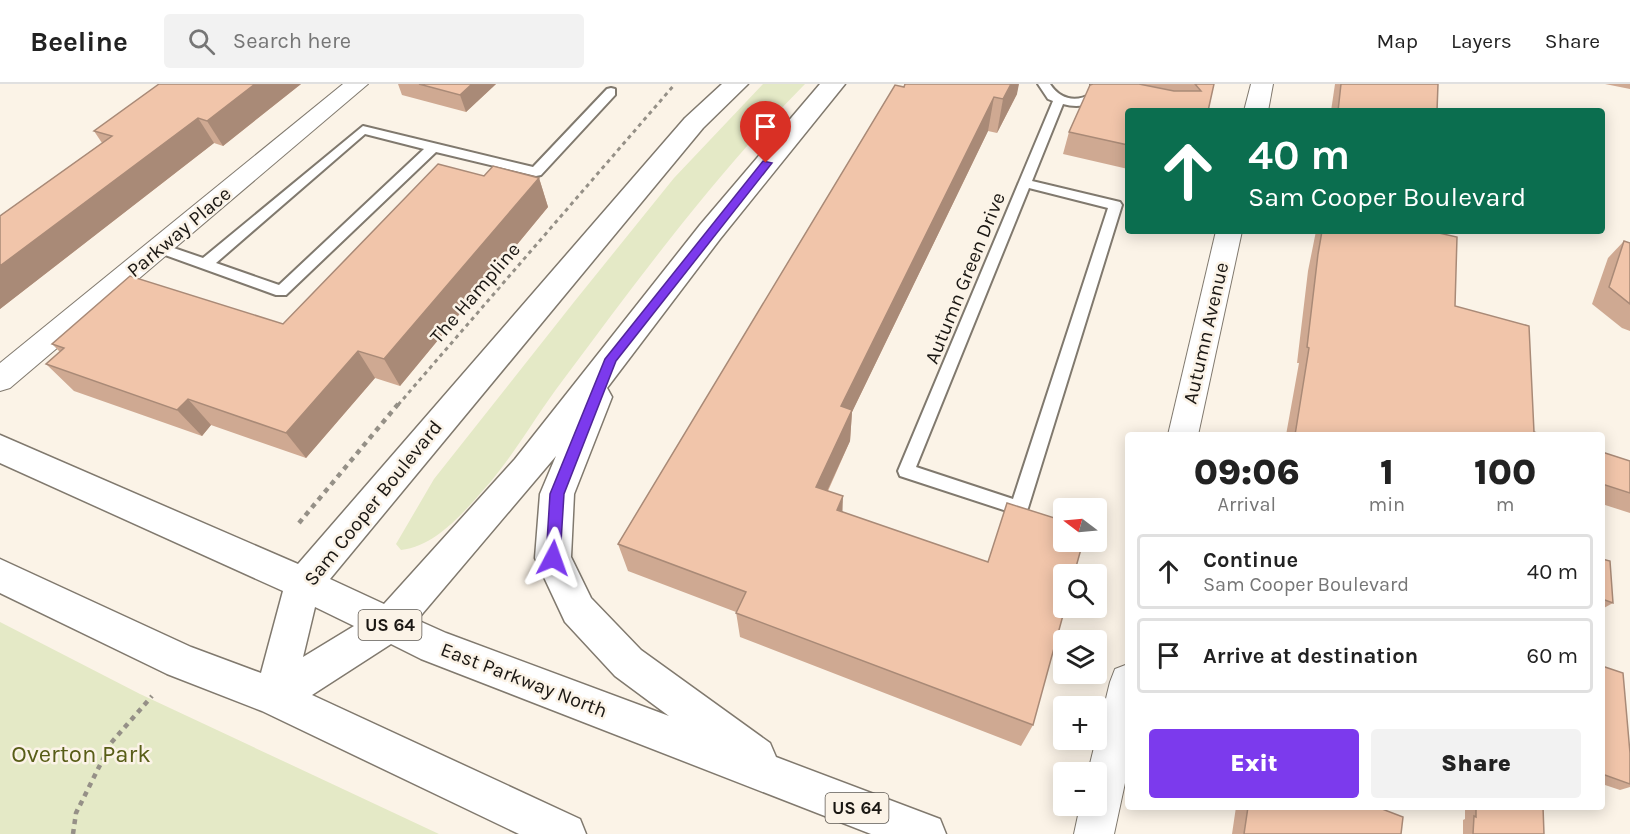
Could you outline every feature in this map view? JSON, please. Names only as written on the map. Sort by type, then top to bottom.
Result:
[{"type":"main road","name":"Sam Cooper Boulevard","points":[[274,697],[303,584],[694,123],[736,84]]},
{"type":"main road","points":[[274,697],[389,625],[527,470],[710,232],[833,84]]},
{"type":"main road","points":[[611,359],[557,494],[553,558],[578,610],[628,663],[789,781]]},
{"type":"main road","name":"East Parkway North","points":[[0,448],[303,584],[434,646],[925,834]]},
{"type":"main road","points":[[0,575],[180,661],[274,697],[565,834]]},
{"type":"street","name":"Parkway Place","points":[[0,380],[357,84]]},
{"type":"street","points":[[1257,108],[1262,84]]},
{"type":"street","name":"Autumn Avenue","points":[[1184,432],[1228,234]]},
{"type":"street","points":[[1094,834],[1125,695]]},
{"type":"lane","points":[[1044,84],[1047,92],[1059,100],[1085,102],[1101,91]]},
{"type":"lane","points":[[206,264],[363,130],[536,172],[611,92]]},
{"type":"lane","name":"Autumn Green Drive","points":[[1025,183],[1115,206],[1019,508],[906,471],[1059,100]]},
{"type":"lane","points":[[159,248],[281,291],[433,147]]},
{"type":"path","name":"The Hampline","points":[[300,523],[373,433],[675,84]]},
{"type":"path","points":[[73,834],[76,813],[111,743],[152,696]]},
{"type":"green space","points":[[763,84],[805,84],[740,154],[679,228],[563,380],[507,461],[486,487],[448,527],[426,542],[401,550],[396,544],[434,479],[674,178]]},
{"type":"green space","name":"Overton Park","points":[[0,622],[140,694],[439,834],[0,834]]},
{"type":"building","points":[[159,84],[255,84],[207,121],[198,118],[0,266],[0,216],[112,136],[94,131]]},
{"type":"building","points":[[419,84],[472,84],[460,95]]},
{"type":"building","points":[[905,84],[1011,84],[1003,99],[994,97],[841,406],[852,410],[816,487],[843,496],[837,510],[988,562],[1007,503],[1053,518],[1053,552],[1080,552],[1077,564],[1053,564],[1053,618],[1062,618],[1059,630],[1053,630],[1053,652],[1033,725],[736,613],[746,592],[618,544],[895,85],[904,87]]},
{"type":"building","points":[[1139,84],[1174,91],[1201,91],[1195,84],[1214,84],[1209,108],[1125,108],[1125,144],[1069,132],[1090,85]]},
{"type":"building","points":[[1341,84],[1438,84],[1437,108],[1338,108]]},
{"type":"building","points":[[438,164],[484,176],[493,166],[539,178],[384,359],[358,351],[286,433],[188,399],[177,410],[46,364],[64,348],[52,344],[130,276],[283,324]]},
{"type":"building","points":[[1321,234],[1444,234],[1457,237],[1455,306],[1529,326],[1534,432],[1295,432],[1309,348],[1307,347]]},
{"type":"building","points":[[1624,241],[1630,243],[1630,304],[1609,287]]},
{"type":"building","points":[[1605,453],[1630,461],[1630,493],[1605,485]]},
{"type":"building","points":[[1605,560],[1610,561],[1613,603],[1605,600]]},
{"type":"building","points":[[1605,667],[1623,673],[1630,753],[1630,784],[1605,775]]},
{"type":"building","points":[[1248,810],[1385,810],[1403,817],[1401,834],[1244,834]]},
{"type":"building","points":[[1476,810],[1543,810],[1544,834],[1473,834],[1474,816],[1476,817]]},
{"type":"route","points":[[553,558],[557,494],[611,359],[766,163]]}]
